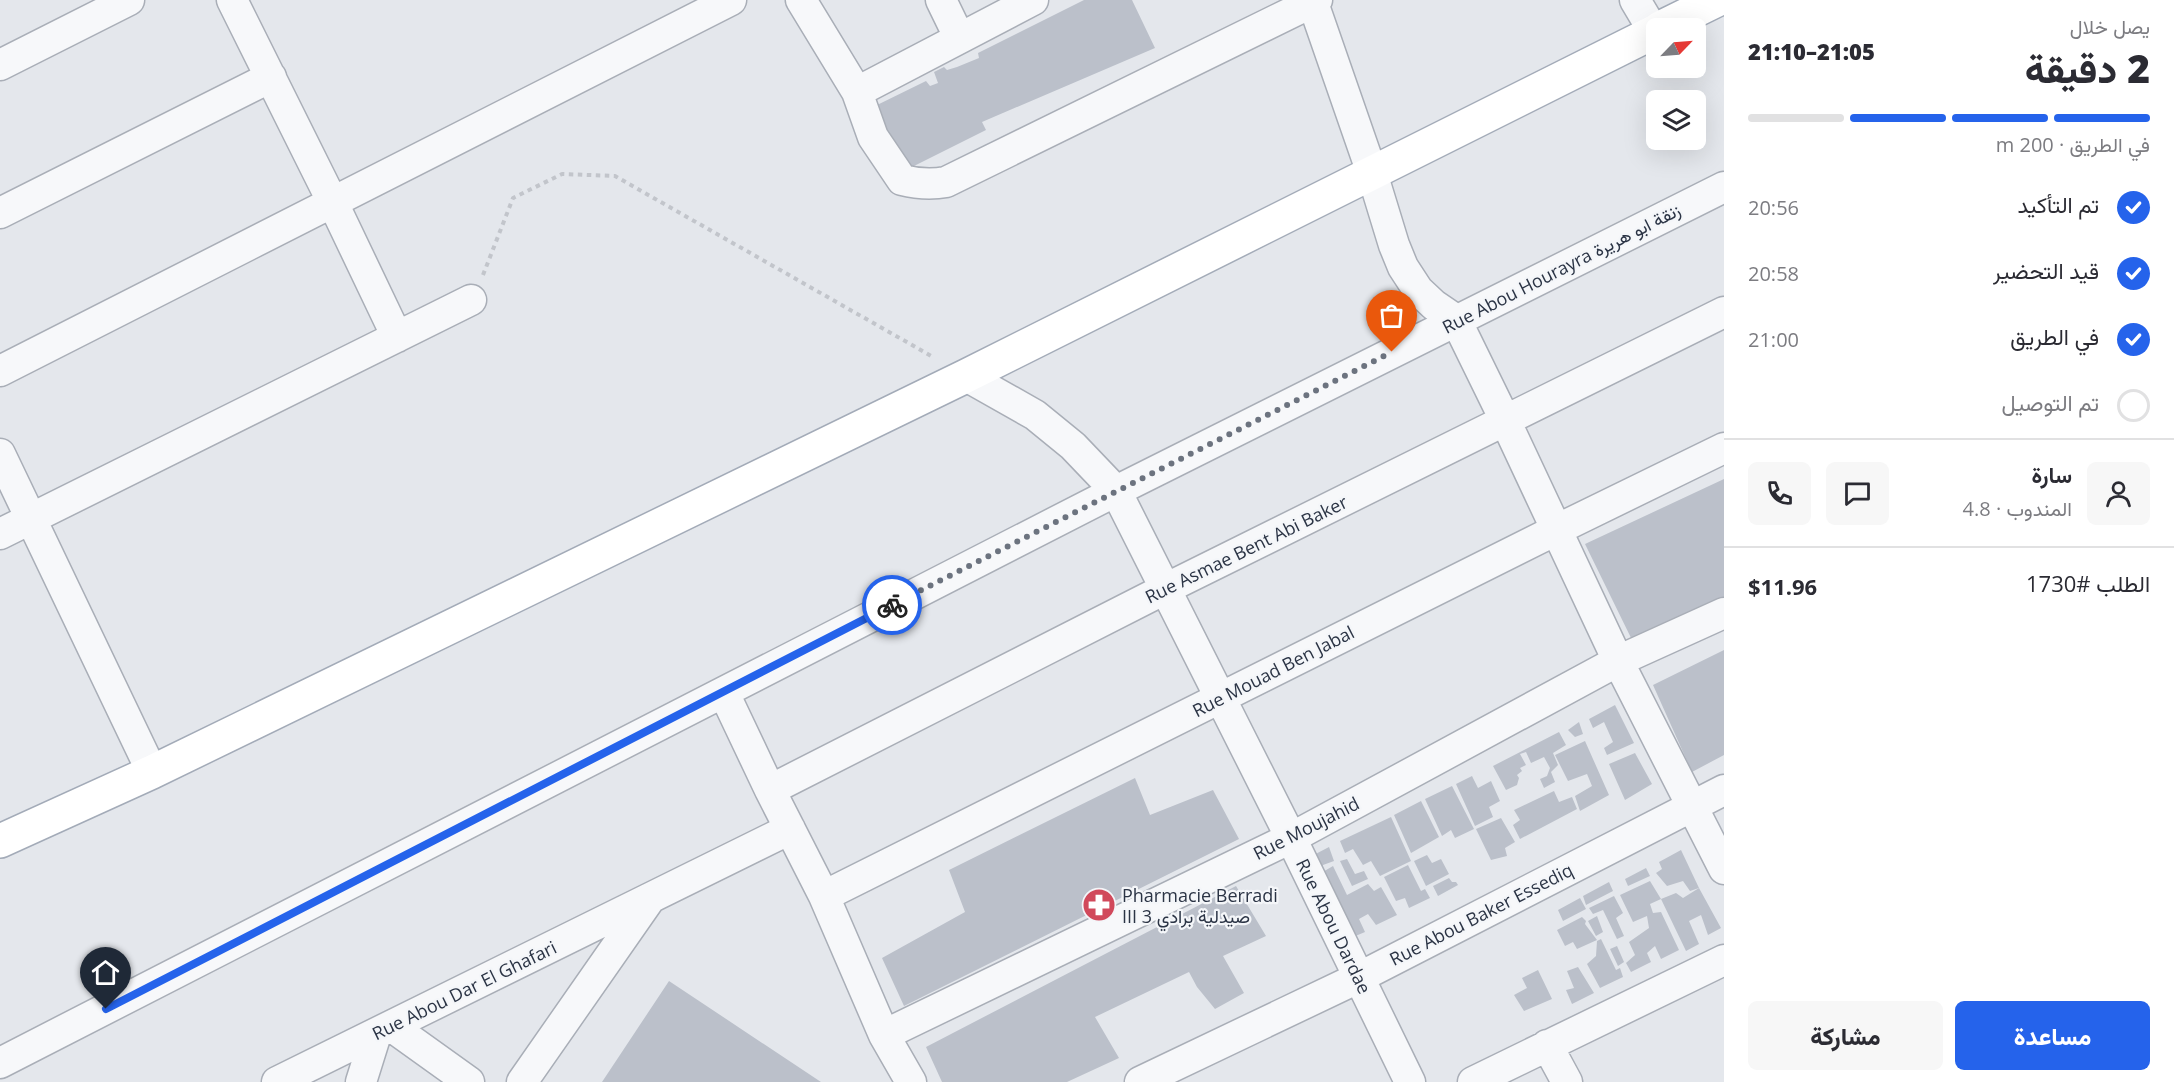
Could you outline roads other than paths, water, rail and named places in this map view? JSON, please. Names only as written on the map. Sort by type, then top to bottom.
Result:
[{"type":"main road","points":[[1681,18],[1717,0]]},
{"type":"main road","points":[[0,842],[152,772],[966,376],[1646,36]]},
{"type":"street","points":[[0,65],[129,0]]},
{"type":"street","points":[[232,0],[397,337]]},
{"type":"street","points":[[0,371],[731,0]]},
{"type":"street","points":[[801,0],[857,92],[873,137],[902,180],[919,184],[946,182],[1314,1],[1403,267],[1418,290],[1434,305],[1456,320],[1618,661],[1724,869]]},
{"type":"street","points":[[941,0],[959,37]]},
{"type":"street","points":[[857,92],[1033,0]]},
{"type":"street","points":[[1635,0],[1648,18]]},
{"type":"street","points":[[0,213],[271,77]]},
{"type":"street","name":"Rue Abou Hourayra زنقة ابو هريرة","points":[[0,1063],[1116,491],[1724,187]]},
{"type":"street","points":[[0,534],[471,300]]},
{"type":"street","name":"Rue Asmae Bent Abi Baker","points":[[770,790],[1165,589],[1724,312]]},
{"type":"street","name":"Rue Abou Dardae","points":[[966,376],[1035,415],[1073,446],[1116,491],[1291,838],[1410,1082]]},
{"type":"street","name":"Rue Mouad Ben Jabal","points":[[824,896],[1724,448]]},
{"type":"street","points":[[0,454],[152,772]]},
{"type":"street","name":"Rue Moujahid","points":[[884,1035],[1291,838],[1618,661],[1724,613]]},
{"type":"street","points":[[724,693],[824,896],[884,1035],[911,1082]]},
{"type":"street","name":"Rue Abou Baker Essediq","points":[[1140,1082],[1358,978],[1724,790]]},
{"type":"street","name":"Rue Abou Dar El Ghafari","points":[[277,1082],[790,829]]},
{"type":"street","points":[[522,1082],[651,898]]},
{"type":"street","points":[[1473,1082],[1724,960]]},
{"type":"street","points":[[361,1082],[383,1030],[469,1082]]},
{"type":"street","points":[[1547,1045],[1567,1082]]},
{"type":"place","name":"Pharmacie Berradi III صيدلية برادي 3","points":[[1099,905]]}]
